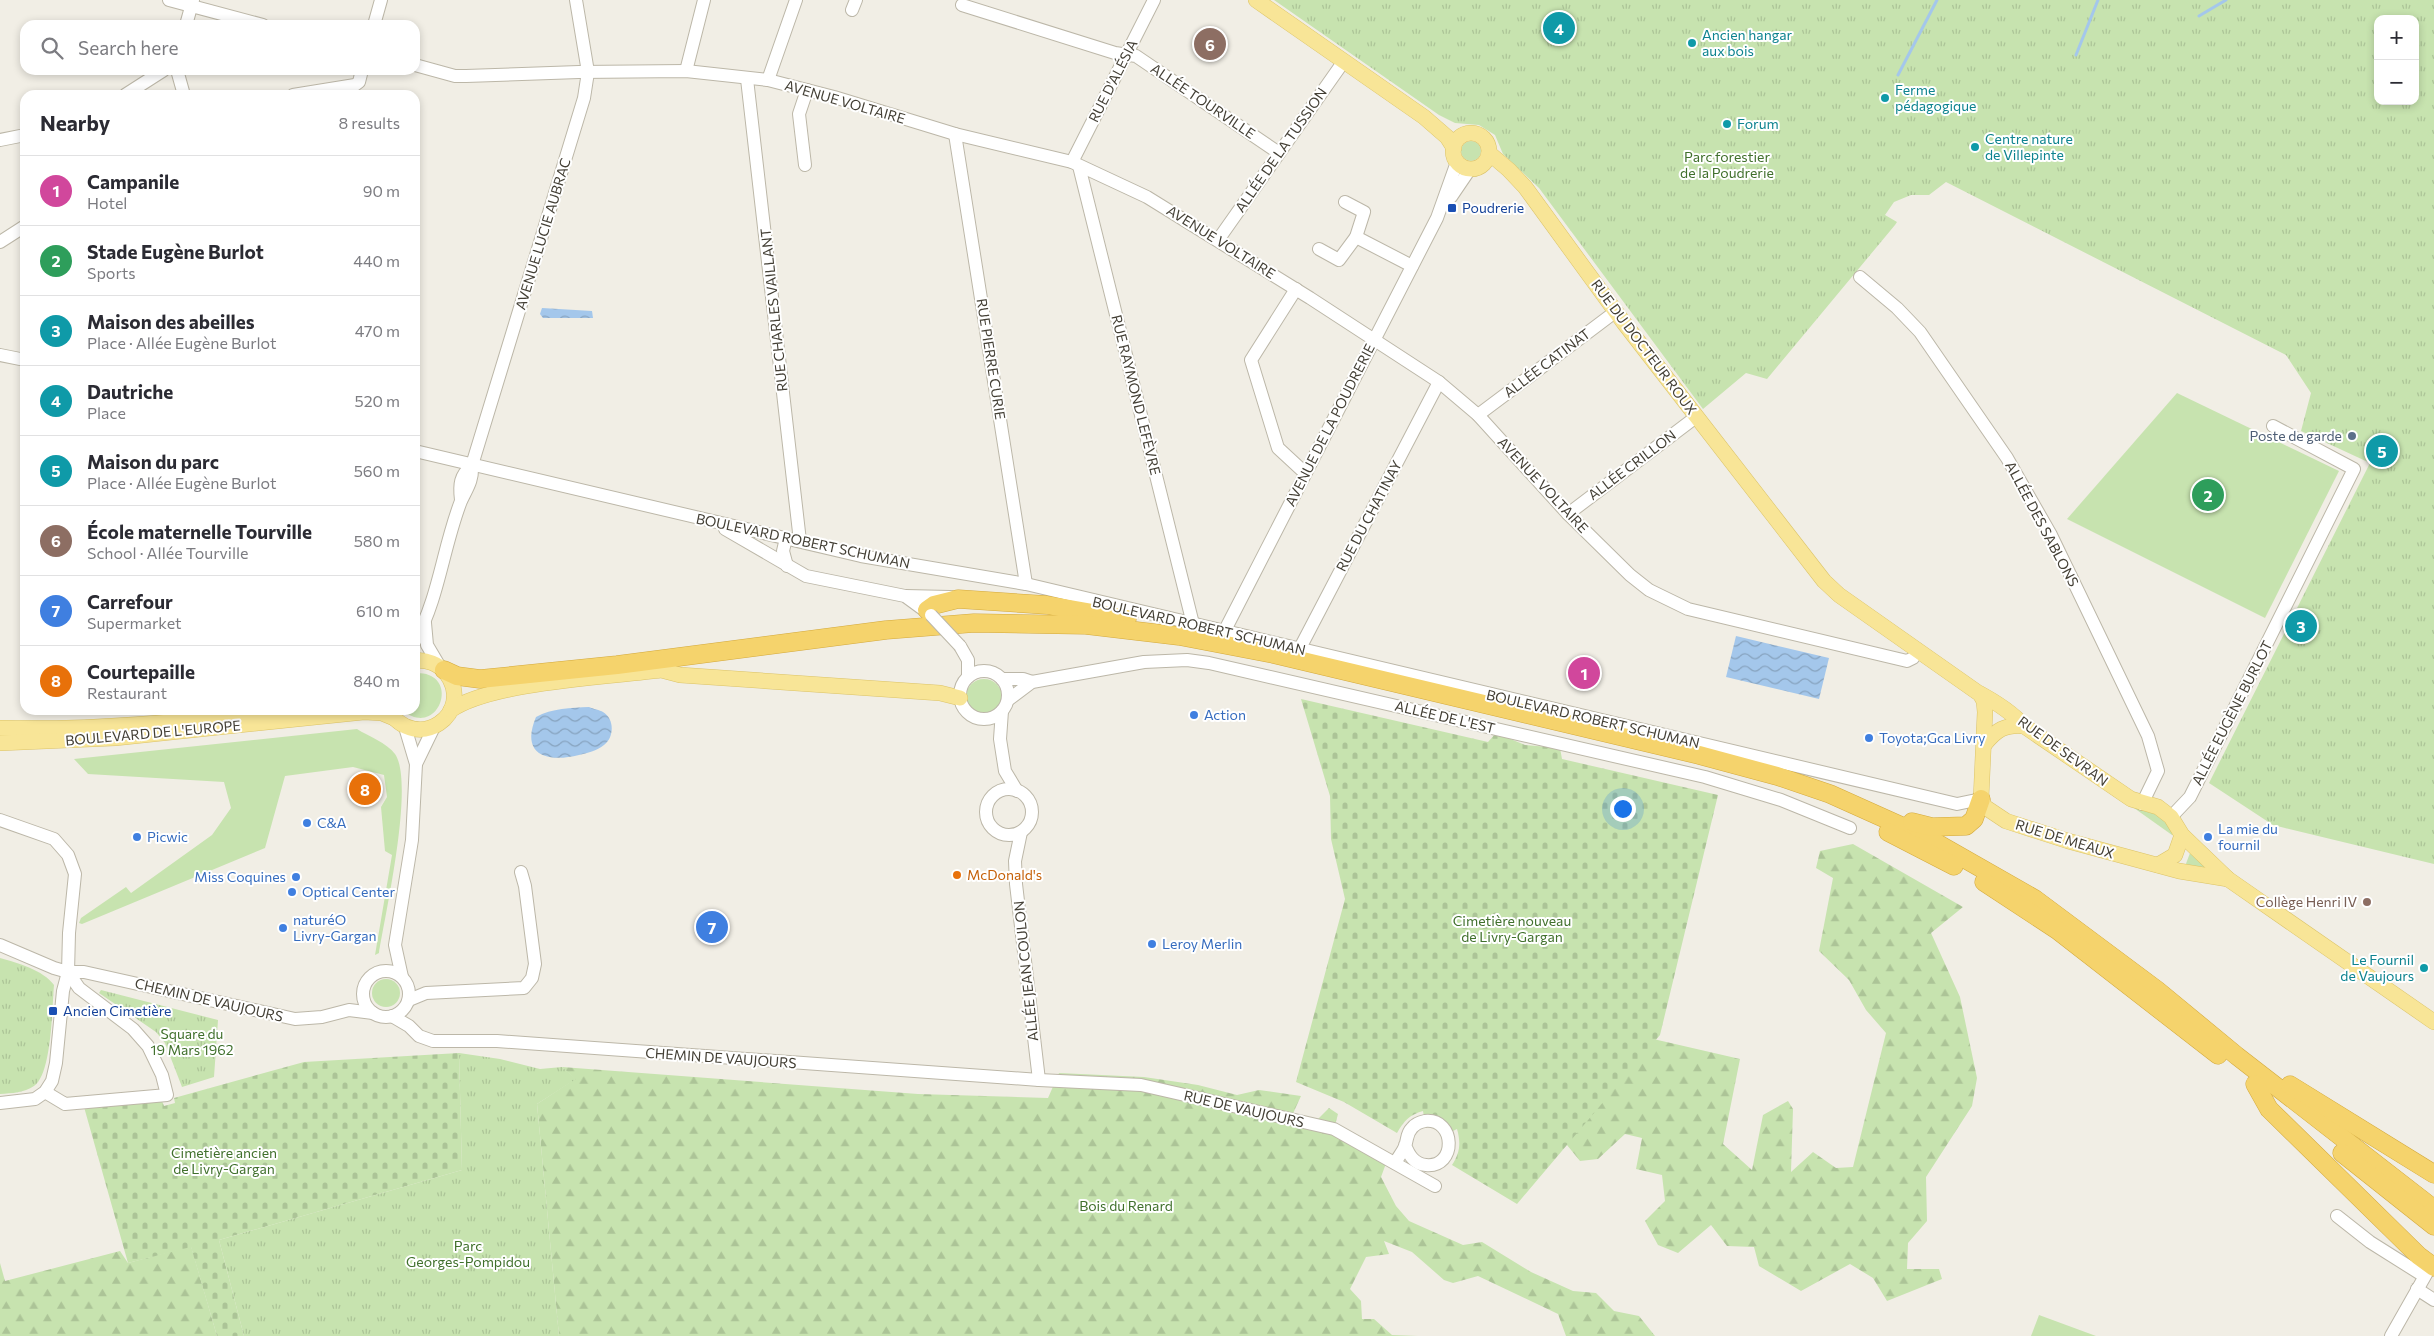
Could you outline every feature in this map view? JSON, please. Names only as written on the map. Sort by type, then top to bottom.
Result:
[{"type":"highway","points":[[929,613],[934,605],[958,599],[1072,609],[1167,628],[1179,636]]},
{"type":"highway","points":[[442,669],[457,676],[480,678],[617,665],[886,630],[974,623],[1086,625],[1179,636],[1273,654],[1699,755],[1777,776],[1830,794],[1928,838],[2035,899],[2105,950],[2237,1056],[2434,1209]]},
{"type":"highway","points":[[661,670],[896,639],[980,633],[1086,636],[1178,646],[1217,654],[1695,764],[1798,793],[1868,822],[1980,880],[2056,930],[2434,1226]]},
{"type":"highway","points":[[1868,810],[1889,812],[1912,823],[1932,827],[1953,828],[1966,826],[1974,819],[1981,798]]},
{"type":"highway","points":[[2237,1056],[2266,1069],[2434,1174]]},
{"type":"highway","points":[[2254,1084],[2268,1109],[2431,1267]]},
{"type":"main road","points":[[1256,0],[1424,117],[1447,138],[1455,155],[1462,167],[1475,168],[1487,160],[1489,153],[1484,139],[1475,134],[1464,135],[1459,138],[1455,155]]},
{"type":"main road","points":[[1424,117],[1464,135]]},
{"type":"main road","name":"RUE DU DOCTEUR ROUX","points":[[1489,153],[1517,177],[1615,312],[1824,581],[1839,595],[1918,650]]},
{"type":"main road","name":"RUE DU DOCTEUR ROUX","points":[[1475,168],[1488,168],[1502,175],[1540,209]]},
{"type":"main road","name":"RUE DE SEVRAN","points":[[1918,650],[1980,694],[2002,707],[2024,726],[2131,799],[2142,804],[2158,806],[2171,817],[2182,835]]},
{"type":"main road","points":[[420,661],[430,662],[442,669],[454,689],[451,710]]},
{"type":"main road","points":[[434,727],[444,720],[451,710],[462,703],[478,697],[532,686],[661,670],[680,675],[940,693],[960,698]]},
{"type":"main road","points":[[1980,694],[1985,712],[1981,798]]},
{"type":"main road","name":"BOULEVARD DE L'EUROPE","points":[[0,728],[56,729],[133,725],[224,715]]},
{"type":"main road","name":"BOULEVARD DE L'EUROPE","points":[[0,743],[115,738],[335,715]]},
{"type":"main road","name":"BOULEVARD DE L'EUROPE","points":[[396,718],[415,730],[434,727]]},
{"type":"main road","points":[[1984,745],[1994,732],[2005,726],[2024,726]]},
{"type":"main road","name":"RUE DE MEAUX","points":[[1981,798],[1985,807],[2006,821],[2068,841],[2158,865],[2228,879]]},
{"type":"main road","points":[[2158,865],[2175,855],[2182,835],[2228,879],[2434,1022]]},
{"type":"street","points":[[169,0],[192,3],[247,20]]},
{"type":"street","points":[[375,20],[381,0]]},
{"type":"street","name":"AVENUE LUCIE AUBRAC","points":[[420,632],[425,623],[462,500],[459,486],[462,473],[472,465],[584,98],[588,72],[576,0]]},
{"type":"street","points":[[686,71],[704,0]]},
{"type":"street","points":[[768,80],[796,0]]},
{"type":"street","name":"RUE D'ALÉSIA","points":[[1075,164],[1126,54],[1154,0]]},
{"type":"street","points":[[187,20],[192,3]]},
{"type":"street","name":"ALLÉE TOURVILLE","points":[[962,5],[1143,60],[1279,154]]},
{"type":"street","name":"ALLÉE DE LA TUSSION","points":[[1218,240],[1344,61]]},
{"type":"street","name":"AVENUE VOLTAIRE","points":[[420,66],[456,76],[686,71],[768,80],[955,134],[1075,164],[1147,197],[1374,338],[1439,382],[1478,415],[1568,514],[1630,575],[1649,590],[1688,609],[1907,661],[1913,658],[1918,650]]},
{"type":"street","points":[[133,90],[156,75]]},
{"type":"street","points":[[178,75],[183,90]]},
{"type":"street","points":[[326,90],[355,85],[359,82],[361,75]]},
{"type":"street","name":"RUE CHARLES VAILLANT","points":[[748,79],[800,541]]},
{"type":"street","points":[[805,165],[799,114],[806,90]]},
{"type":"street","name":"RUE PIERRE CURIE","points":[[955,134],[1026,584]]},
{"type":"street","points":[[0,140],[20,136]]},
{"type":"street","name":"AVENUE DE LA POUDRERIE","points":[[1224,632],[1436,218],[1455,155]]},
{"type":"street","name":"RUE RAYMOND LEFÈVRE","points":[[1075,164],[1193,624]]},
{"type":"street","name":"AVENUE DE LA POUDRERIE","points":[[1436,218],[1475,168]]},
{"type":"street","points":[[1319,249],[1339,260],[1356,237],[1364,212],[1345,202]]},
{"type":"street","points":[[0,242],[20,229]]},
{"type":"street","points":[[1356,237],[1412,266]]},
{"type":"street","name":"ALLÉE DES SABLONS","points":[[1860,277],[1897,308],[1920,332],[1986,425],[2051,535],[2148,736],[2158,771],[2142,804]]},
{"type":"street","points":[[1296,289],[1251,360],[1278,448],[1305,473]]},
{"type":"street","name":"ALLÉE CATINAT","points":[[1478,415],[1615,312]]},
{"type":"street","points":[[1,354],[20,359]]},
{"type":"street","name":"RUE DU CHATINAY","points":[[1299,650],[1439,382]]},
{"type":"street","name":"ALLÉE CRILLON","points":[[1568,514],[1696,417]]},
{"type":"street","name":"ALLÉE EUGÈNE BURLOT","points":[[2171,817],[2190,797],[2354,469],[2273,426]]},
{"type":"street","name":"BOULEVARD ROBERT SCHUMAN","points":[[420,452],[862,556],[1026,584],[1957,804],[1981,798]]},
{"type":"street","points":[[713,522],[806,576],[905,596],[947,596],[958,599]]},
{"type":"street","points":[[786,538],[782,551],[787,566]]},
{"type":"street","points":[[905,596],[929,613],[962,648],[971,653],[990,672],[1002,679],[1007,688],[1000,739],[1006,771],[1017,791]]},
{"type":"street","name":"AVENUE LUCIE AUBRAC","points":[[425,623],[427,645],[442,669]]},
{"type":"street","points":[[962,648],[970,665],[968,677]]},
{"type":"street","name":"ALLÉE DE L'EST","points":[[1002,679],[1023,679],[1032,682],[1144,662],[1187,660],[1210,663],[1705,777],[1781,800],[1850,828]]},
{"type":"street","points":[[990,672],[980,671],[968,677],[962,684],[960,698],[967,712],[984,720],[1000,739]]},
{"type":"street","name":"ALLÉE DE L'EST","points":[[1005,706],[1032,682]]},
{"type":"street","points":[[984,720],[994,718],[1005,706]]},
{"type":"street","points":[[396,718],[416,764]]},
{"type":"street","points":[[409,1026],[407,984],[402,977],[398,964],[395,945],[412,840],[416,764],[434,727]]},
{"type":"street","points":[[0,733],[56,729]]},
{"type":"street","points":[[998,792],[1006,771]]},
{"type":"street","points":[[1006,789],[1017,791],[1026,796],[1032,809],[1030,822],[1021,832],[1009,835],[1002,834],[989,824],[986,813],[988,801],[998,792],[1006,789]]},
{"type":"street","points":[[0,820],[54,838],[68,855],[75,874],[68,972],[63,991],[56,1063],[52,1080],[45,1092],[35,1099],[0,1103]]},
{"type":"street","name":"ALLÉE JEAN COULON","points":[[1021,832],[1015,861],[1039,1080]]},
{"type":"street","name":"ALLÉE JEAN COULON","points":[[1002,834],[1015,861]]},
{"type":"street","points":[[363,989],[364,1003],[373,1013],[386,1017],[392,1016],[407,1004],[426,993],[524,988],[532,978],[535,964],[525,886],[521,872]]},
{"type":"street","points":[[0,945],[68,972],[79,988],[133,1029],[148,1046],[162,1076],[167,1095],[65,1104],[45,1092]]},
{"type":"street","points":[[349,1010],[366,981],[379,971],[395,945]]},
{"type":"street","points":[[379,971],[387,970],[402,977]]},
{"type":"street","name":"CHEMIN DE VAUJOURS","points":[[68,972],[84,972],[296,1019],[322,1017],[349,1010],[373,1013]]},
{"type":"street","name":"CHEMIN DE VAUJOURS","points":[[392,1016],[409,1026],[419,1036],[433,1041],[497,1041],[1039,1080]]},
{"type":"street","name":"RUE DE VAUJOURS","points":[[1039,1080],[1141,1085],[1334,1129],[1431,1184],[1437,1164]]},
{"type":"street","points":[[1395,1163],[1405,1145],[1406,1136],[1420,1122],[1429,1121],[1439,1124],[1447,1132],[1450,1142],[1448,1151],[1437,1164],[1427,1166],[1418,1163],[1409,1156],[1405,1145]]},
{"type":"street","points":[[2337,1216],[2370,1242],[2431,1267],[2391,1336]]},
{"type":"street","points":[[2417,1289],[2434,1300]]},
{"type":"green space","name":"Parc forestier de la Poudrerie","points":[[1274,0],[2434,0],[2434,864],[2273,825],[2209,783],[2370,463],[2301,431],[2311,393],[2286,355],[1946,182],[1929,195],[1911,195],[1894,202],[1885,215],[1897,222],[1895,225],[1767,379],[1746,373],[1703,409],[1539,188],[1503,154],[1495,135],[1479,125],[1455,123],[1439,115]]},
{"type":"green space","points":[[1471,141],[1478,144],[1481,151],[1478,158],[1471,161],[1464,158],[1461,151],[1464,144]]},
{"type":"green space","points":[[2177,393],[2339,471],[2265,618],[2067,519]]},
{"type":"green space","points":[[420,674],[430,675],[438,682],[442,692],[440,702],[435,711],[426,717],[411,715],[420,715]]},
{"type":"green space","points":[[984,679],[996,685],[1002,697],[996,709],[984,715],[972,709],[966,697],[972,685]]},
{"type":"green space","name":"Cimetière nouveau de Livry-Gargan","points":[[1301,699],[1488,742],[1496,733],[1525,745],[1560,748],[1562,759],[1718,795],[1660,1035],[1517,1204],[1452,1165],[1458,1152],[1457,1129],[1453,1131],[1441,1118],[1424,1117],[1423,1111],[1414,1114],[1407,1119],[1397,1133],[1344,1102],[1296,1082],[1345,899],[1331,839],[1330,796]]},
{"type":"green space","points":[[357,729],[392,750],[400,769],[402,792],[397,850],[379,953],[375,955],[392,855],[385,851],[381,807],[387,797],[384,775],[353,767],[285,776],[265,848],[82,924],[79,923],[81,918],[126,887],[131,893],[212,835],[231,808],[224,782],[88,774],[74,759]]},
{"type":"green space","points":[[2127,803],[2160,812],[2174,832],[2172,835]]},
{"type":"green space","points":[[1853,844],[1963,907],[1931,933],[1960,997],[1977,1078],[1972,1106],[1926,1177],[1927,1221],[1908,1243],[1907,1269],[1939,1269],[1942,1279],[1887,1301],[1873,1278],[1850,1264],[1801,1291],[1759,1266],[1754,1247],[1727,1246],[1711,1225],[1678,1253],[1658,1245],[1645,1221],[1665,1201],[1662,1175],[1636,1169],[1642,1138],[1625,1134],[1598,1159],[1580,1161],[1558,1134],[1623,1032],[1740,1059],[1723,1144],[1752,1170],[1763,1115],[1788,1101],[1793,1109],[1791,1172],[1813,1152],[1836,1168],[1853,1167],[1886,1033],[1866,1010],[1849,980],[1819,951],[1833,878],[1816,868],[1820,851]]},
{"type":"green space","points":[[2190,853],[2213,868],[2184,869]]},
{"type":"green space","points":[[0,958],[37,971],[54,985],[48,1055],[40,1079],[34,1086],[26,1090],[0,1094]]},
{"type":"green space","points":[[386,979],[396,983],[400,993],[396,1003],[386,1007],[376,1003],[372,993],[376,983]]},
{"type":"green space","name":"Square du 19 Mars 1962","points":[[101,990],[218,1020],[214,1077],[182,1087],[165,1043],[156,1032],[99,993]]},
{"type":"green space","name":"Cimetière ancien de Livry-Gargan","points":[[459,1053],[462,1170],[219,1240],[244,1336],[217,1336],[191,1247],[128,1263],[84,1107],[162,1101],[164,1106],[175,1103],[174,1098],[304,1062]]},
{"type":"green space","name":"Parc Georges-Pompidou","points":[[459,1053],[500,1059],[540,1069],[562,1067],[576,1079],[537,1104],[559,1336],[244,1336],[219,1240],[462,1170]]},
{"type":"green space","name":"Bois du Renard","points":[[562,1067],[918,1094],[1048,1098],[1059,1073],[1144,1077],[1198,1085],[1237,1095],[1259,1090],[1301,1096],[1290,1120],[1313,1124],[1329,1108],[1338,1114],[1334,1129],[1388,1158],[1381,1177],[1396,1206],[1409,1221],[1463,1245],[1482,1242],[1531,1272],[1573,1291],[1596,1293],[1614,1311],[1639,1316],[1655,1336],[1566,1336],[1558,1314],[1478,1276],[1453,1283],[1444,1280],[1412,1252],[1384,1241],[1389,1254],[1366,1257],[1350,1289],[1361,1301],[1362,1319],[1374,1319],[1392,1335],[1418,1336],[559,1336],[537,1104],[575,1079]]},
{"type":"green space","points":[[191,1246],[217,1336],[0,1336],[0,1263],[5,1281],[120,1251],[128,1263]]},
{"type":"green space","points":[[2039,1315],[2096,1336],[2031,1336]]},
{"type":"water","points":[[542,308],[592,311],[593,318],[543,318],[540,314]]},
{"type":"water","points":[[1736,636],[1829,658],[1819,699],[1726,677]]},
{"type":"water","points":[[589,707],[603,712],[610,719],[612,728],[610,738],[601,747],[579,755],[557,758],[547,757],[534,748],[531,740],[536,717],[555,710]]},
{"type":"waterway","points":[[1898,75],[1937,0]]},
{"type":"waterway","points":[[2076,55],[2098,0]]},
{"type":"waterway","points":[[2199,16],[2226,0]]},
{"type":"place","name":"Dautriche","points":[[1559,28]]},
{"type":"place","name":"Ancien hangar aux bois","points":[[1692,43]]},
{"type":"place","name":"École maternelle Tourville","points":[[1210,44]]},
{"type":"place","name":"Ferme pédagogique","points":[[1885,98]]},
{"type":"place","name":"Forum","points":[[1727,124]]},
{"type":"place","name":"Centre nature de Villepinte","points":[[1975,147]]},
{"type":"place","name":"Poudrerie","points":[[1452,208]]},
{"type":"place","name":"Poste de garde","points":[[2352,436]]},
{"type":"place","name":"Maison du parc","points":[[2382,451]]},
{"type":"place","name":"Stade Eugène Burlot","points":[[2208,495]]},
{"type":"place","name":"Maison des abeilles","points":[[2301,626]]},
{"type":"place","name":"Campanile","points":[[1584,673]]},
{"type":"place","name":"Action","points":[[1194,715]]},
{"type":"place","name":"Toyota;Gca Livry","points":[[1869,738]]},
{"type":"place","name":"Courtepaille","points":[[365,789]]},
{"type":"place","name":"C&A","points":[[307,823]]},
{"type":"place","name":"Picwic","points":[[137,837]]},
{"type":"place","name":"La mie du fournil","points":[[2208,837]]},
{"type":"place","name":"McDonald's","points":[[957,875]]},
{"type":"place","name":"Miss Coquines","points":[[296,877]]},
{"type":"place","name":"Optical Center","points":[[292,892]]},
{"type":"place","name":"Collège Henri IV","points":[[2367,902]]},
{"type":"place","name":"Carrefour","points":[[712,927]]},
{"type":"place","name":"naturéO Livry-Gargan","points":[[283,928]]},
{"type":"place","name":"Leroy Merlin","points":[[1152,944]]},
{"type":"place","name":"Le Fournil de Vaujours","points":[[2424,968]]},
{"type":"place","name":"Ancien Cimetière","points":[[53,1011]]}]
